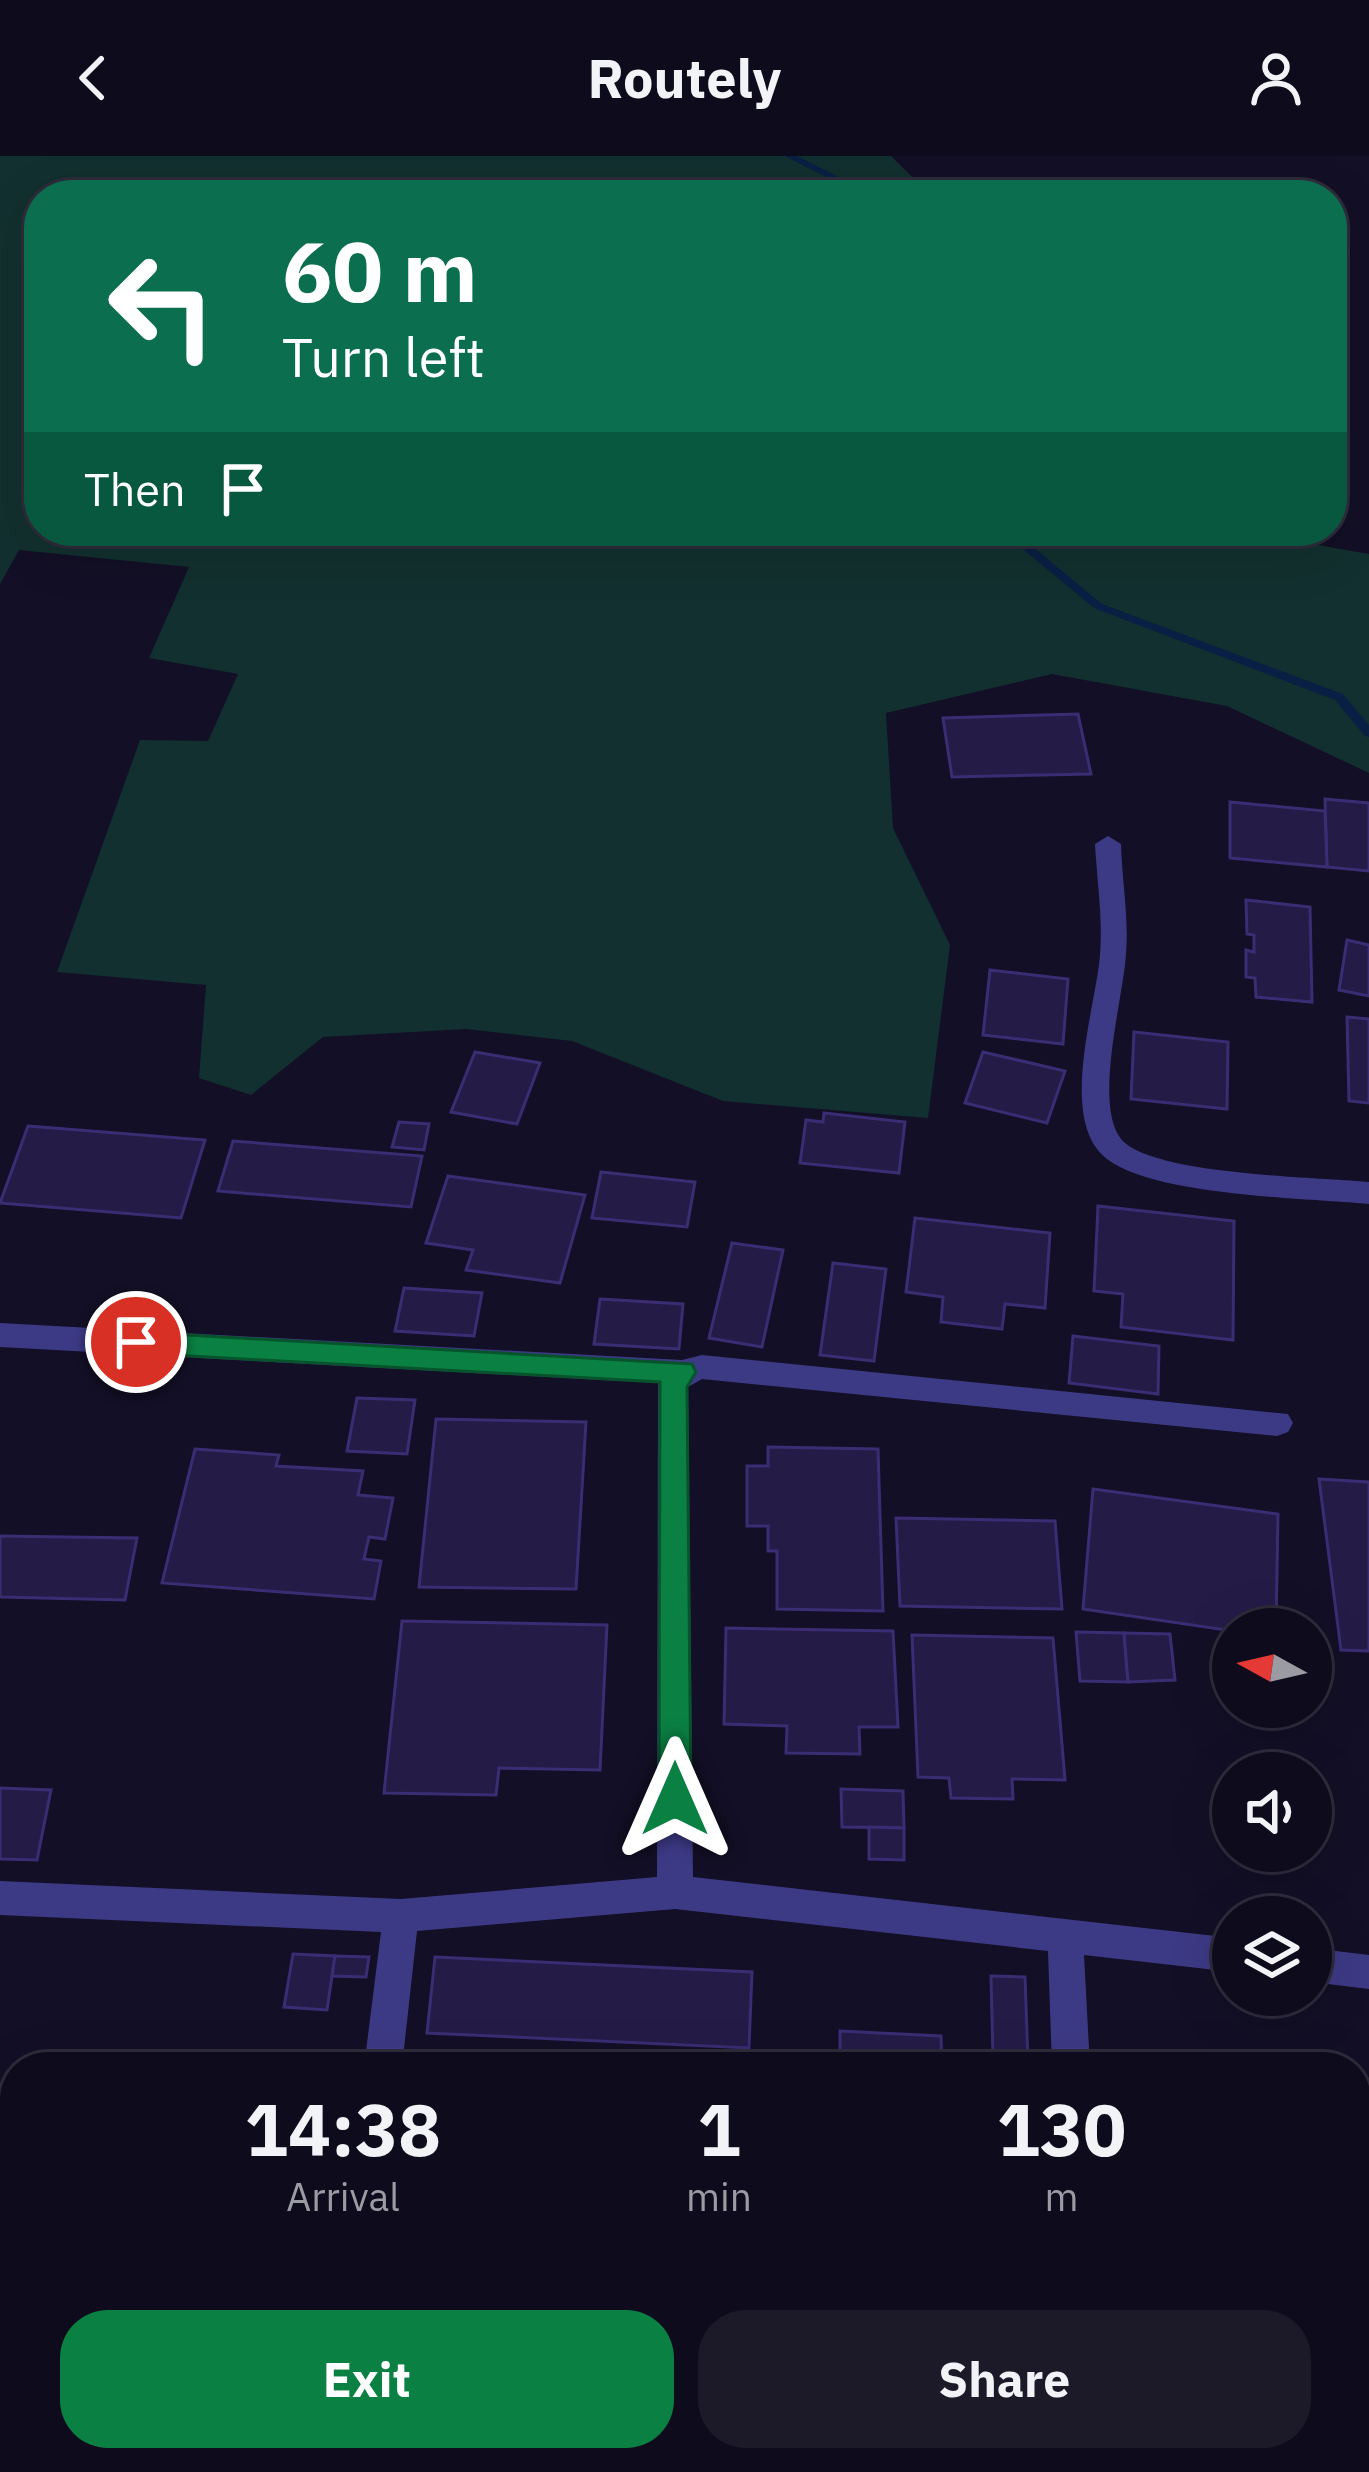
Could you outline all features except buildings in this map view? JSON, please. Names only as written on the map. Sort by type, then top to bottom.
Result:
[{"type":"street","points":[[1108,844],[1113,952],[1095,1101],[1100,1130],[1112,1148],[1138,1163],[1179,1171],[1369,1193]]},
{"type":"street","points":[[0,1335],[682,1372],[702,1367],[1276,1424]]},
{"type":"street","points":[[675,1892],[673,1384],[682,1372]]},
{"type":"street","points":[[0,1898],[401,1916],[675,1892],[1212,1952]]},
{"type":"street","points":[[384,2052],[401,1916]]},
{"type":"street","points":[[1065,1934],[1070,2052]]},
{"type":"street","points":[[1332,1968],[1369,1972]]},
{"type":"green space","points":[[0,156],[891,156],[915,180],[24,180],[24,546],[1323,546],[1369,554],[1369,773],[1227,706],[1052,674],[886,713],[893,828],[950,945],[928,1118],[723,1101],[572,1041],[466,1029],[323,1037],[251,1095],[199,1078],[206,985],[57,972],[140,740],[208,741],[238,674],[149,658],[189,567],[19,550],[0,584]]},
{"type":"waterway","points":[[790,156],[839,180]]},
{"type":"waterway","points":[[1025,546],[1098,606],[1339,697],[1369,733]]},
{"type":"route","points":[[136,1342],[682,1372],[673,1384],[675,1799]]}]
